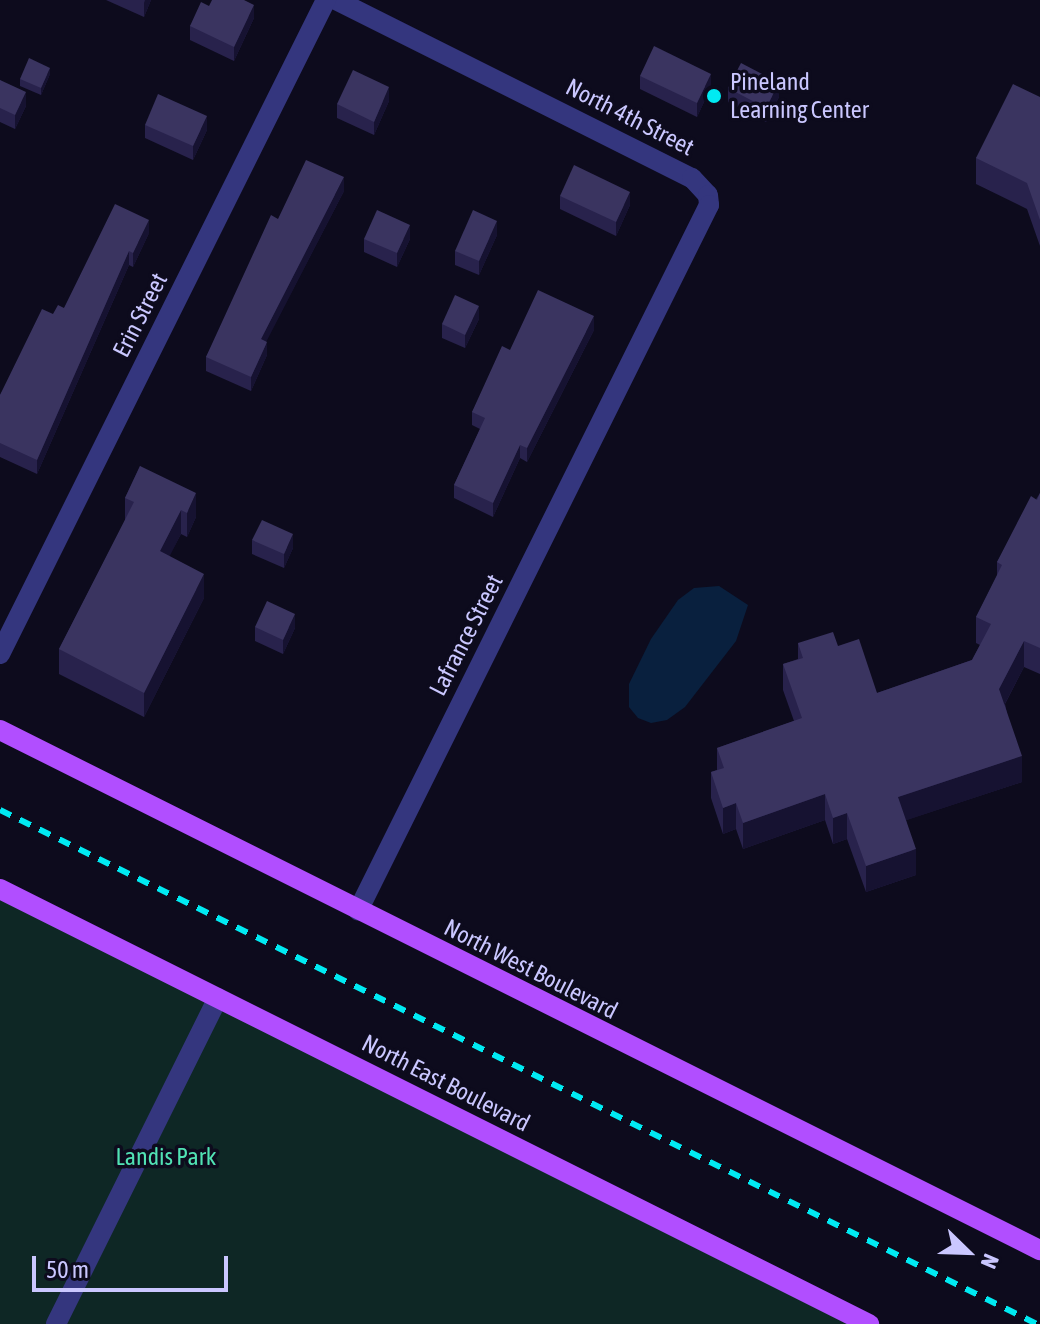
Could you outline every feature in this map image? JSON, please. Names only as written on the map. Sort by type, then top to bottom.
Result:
[{"type":"main road","name":"North West Boulevard","points":[[0,730],[1040,1250]]},
{"type":"main road","name":"North East Boulevard","points":[[0,889],[869,1324]]},
{"type":"street","name":"Erin Street","points":[[0,654],[326,0]]},
{"type":"street","name":"North 4th Street","points":[[336,0],[701,186],[708,195],[707,214],[621,384]]},
{"type":"street","name":"Lafrance Street","points":[[358,911],[621,384]]},
{"type":"street","points":[[56,1324],[218,998]]},
{"type":"green space","name":"Landis Park","points":[[0,889],[869,1324],[0,1324]]},
{"type":"water","points":[[719,586],[748,605],[736,641],[685,707],[667,720],[651,723],[638,718],[629,707],[629,684],[651,639],[678,600],[694,588]]},
{"type":"building","points":[[212,0],[244,0],[254,5],[234,47],[190,26],[201,2],[209,6]]},
{"type":"building","points":[[654,46],[711,74],[697,103],[640,76]]},
{"type":"building","points":[[29,58],[50,68],[41,88],[20,79]]},
{"type":"building","points":[[741,63],[779,83],[766,108],[728,88]]},
{"type":"building","points":[[353,70],[389,87],[374,122],[337,104]]},
{"type":"building","points":[[0,80],[26,92],[15,115],[0,108]]},
{"type":"building","points":[[1013,84],[1040,97],[1040,220],[1027,183],[976,158]]},
{"type":"building","points":[[158,94],[207,116],[193,146],[145,125]]},
{"type":"building","points":[[306,160],[344,177],[261,339],[267,342],[251,377],[206,357],[271,215],[278,219]]},
{"type":"building","points":[[574,165],[630,192],[616,222],[560,196]]},
{"type":"building","points":[[115,204],[149,220],[133,253],[129,251],[37,460],[0,443],[0,395],[42,309],[53,314],[58,305],[64,308]]},
{"type":"building","points":[[377,210],[410,225],[397,253],[364,239]]},
{"type":"building","points":[[473,210],[497,221],[479,261],[455,251]]},
{"type":"building","points":[[538,290],[594,316],[527,448],[520,445],[493,503],[454,485],[485,418],[472,412],[502,346],[510,350]]},
{"type":"building","points":[[455,295],[479,306],[465,335],[442,324]]},
{"type":"building","points":[[140,466],[196,493],[187,513],[181,510],[160,551],[204,574],[144,693],[59,649],[134,502],[125,498]]},
{"type":"building","points":[[1040,493],[1040,648],[1024,641],[999,689],[1022,756],[898,797],[916,849],[866,866],[847,813],[833,818],[825,794],[743,823],[736,803],[723,808],[711,772],[724,768],[717,748],[802,718],[783,664],[803,658],[798,643],[833,632],[838,646],[859,639],[877,693],[972,660],[991,624],[976,617],[1002,565],[997,562],[1031,496],[1037,500]]},
{"type":"building","points":[[262,520],[293,534],[284,554],[252,540]]},
{"type":"building","points":[[267,601],[295,614],[283,640],[255,627]]},
{"type":"railway","points":[[0,810],[1037,1324]]},
{"type":"place","name":"Pineland Learning Center","points":[[714,96]]}]
